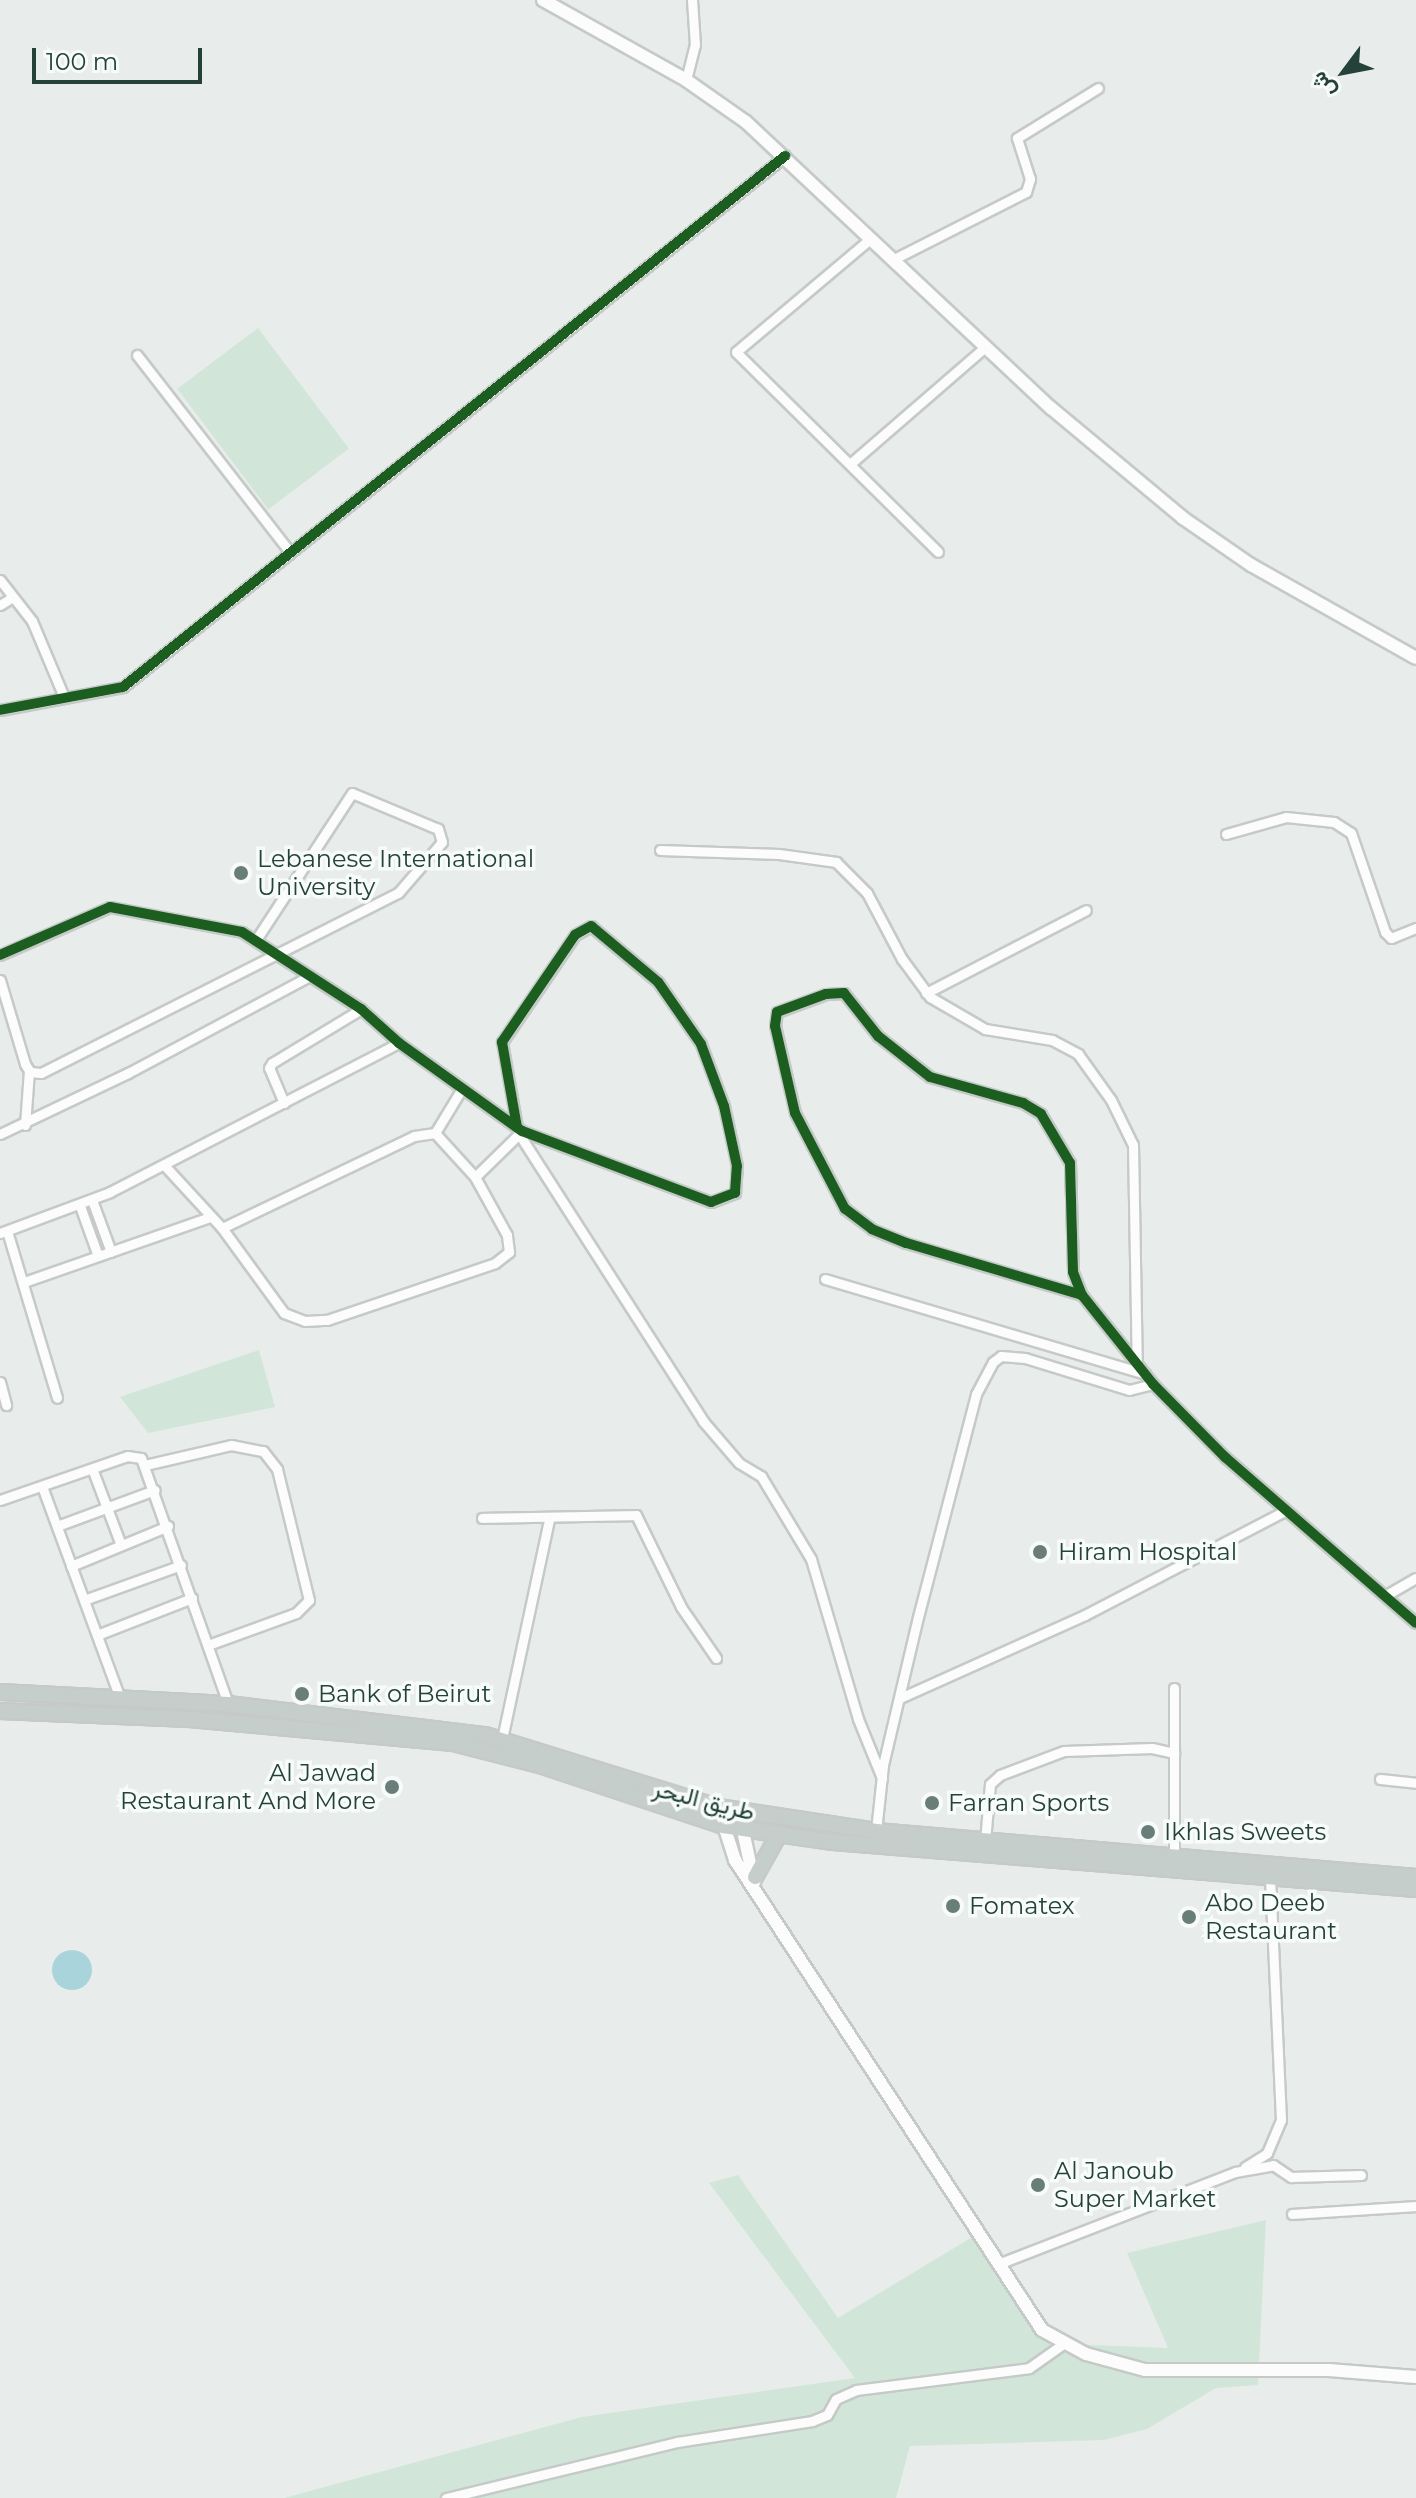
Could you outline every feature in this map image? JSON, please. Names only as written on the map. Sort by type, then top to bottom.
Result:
[{"type":"highway","name":"طريق البحر","points":[[0,1691],[228,1704],[502,1739],[718,1807],[876,1831],[1174,1860],[1416,1877]]},
{"type":"highway","name":"طريق البحر","points":[[0,1708],[202,1720],[453,1743],[543,1766],[743,1830],[1063,1864],[1416,1889]]},
{"type":"highway","points":[[754,1881],[779,1834]]},
{"type":"main road","points":[[543,0],[686,80],[785,156],[1060,416],[1225,549],[1416,658]]},
{"type":"main road","points":[[0,1691],[0,1708]]},
{"type":"main road","points":[[718,1807],[735,1860],[754,1881],[1029,2315],[1063,2344],[1145,2370],[1329,2370],[1416,2377]]},
{"type":"main road","points":[[739,1812],[754,1881]]},
{"type":"street","points":[[686,80],[695,45],[692,0]]},
{"type":"street","points":[[894,259],[1026,192],[1030,179],[1017,138],[1098,88]]},
{"type":"street","points":[[0,710],[123,687],[785,156]]},
{"type":"street","points":[[870,239],[736,352],[938,552]]},
{"type":"street","points":[[850,464],[985,347]]},
{"type":"street","points":[[137,355],[290,552]]},
{"type":"street","points":[[0,580],[45,645],[64,697]]},
{"type":"street","points":[[0,605],[13,597]]},
{"type":"street","points":[[29,1070],[41,1073],[406,888],[442,842],[438,829],[352,793],[257,938]]},
{"type":"street","points":[[1226,834],[1286,817],[1334,822],[1351,833],[1385,932],[1391,938],[1416,928]]},
{"type":"street","points":[[660,850],[764,853],[836,862],[867,893],[902,959],[926,993],[985,1029],[1068,1046],[1111,1100],[1133,1145],[1137,1364]]},
{"type":"street","points":[[0,955],[98,910],[118,907],[257,938],[273,953],[361,1009],[399,1043],[520,1131],[711,1202],[735,1193],[737,1166],[724,1106],[701,1044],[644,966],[591,926],[575,935],[502,1042],[520,1131],[703,1421],[739,1463],[761,1476],[811,1559],[858,1719],[882,1778]]},
{"type":"street","points":[[926,993],[1086,910]]},
{"type":"street","points":[[0,1134],[25,1125],[310,976]]},
{"type":"street","points":[[0,980],[29,1070],[25,1125]]},
{"type":"street","points":[[1082,1295],[906,1243],[851,1215],[833,1194],[795,1113],[775,1026],[777,1012],[826,994],[844,993],[878,1036],[930,1077],[1023,1103],[1041,1114],[1070,1163],[1073,1272],[1082,1295],[1153,1384],[1285,1511],[1388,1594],[1416,1623]]},
{"type":"street","points":[[284,1103],[269,1068],[272,1063],[361,1009]]},
{"type":"street","points":[[57,1398],[24,1282],[4,1232],[80,1206],[399,1043]]},
{"type":"street","points":[[435,1133],[461,1090]]},
{"type":"street","points":[[475,1177],[520,1131]]},
{"type":"street","points":[[164,1165],[222,1228],[284,1313],[305,1321],[327,1320],[504,1258],[510,1247],[507,1235],[475,1177],[435,1133]]},
{"type":"street","points":[[222,1228],[414,1136],[435,1133]]},
{"type":"street","points":[[92,1200],[111,1252]]},
{"type":"street","points":[[80,1206],[98,1256]]},
{"type":"street","points":[[24,1282],[210,1217]]},
{"type":"street","points":[[825,1279],[1145,1374]]},
{"type":"street","points":[[876,1831],[882,1778],[900,1698],[976,1394],[993,1362],[1001,1356],[1025,1358],[1129,1390],[1153,1384]]},
{"type":"street","points":[[0,1382],[6,1405]]},
{"type":"street","points":[[145,1465],[231,1445],[263,1451],[277,1469],[309,1600],[296,1613],[211,1644]]},
{"type":"street","points":[[0,1500],[43,1489],[135,1455],[145,1465],[155,1490],[211,1644],[228,1704]]},
{"type":"street","points":[[93,1471],[121,1545]]},
{"type":"street","points":[[43,1489],[120,1698]]},
{"type":"street","points":[[57,1526],[155,1490]]},
{"type":"street","points":[[900,1698],[1085,1615],[1285,1511]]},
{"type":"street","points":[[482,1518],[636,1515],[681,1607],[716,1658]]},
{"type":"street","points":[[502,1739],[549,1519]]},
{"type":"street","points":[[71,1566],[168,1526]]},
{"type":"street","points":[[84,1600],[181,1565]]},
{"type":"street","points":[[1388,1594],[1416,1578]]},
{"type":"street","points":[[97,1635],[192,1598]]},
{"type":"street","points":[[1174,1688],[1174,1860]]},
{"type":"street","points":[[985,1841],[990,1784],[1000,1775],[1064,1751],[1152,1748],[1174,1753]]},
{"type":"street","points":[[1380,1779],[1416,1783]]},
{"type":"street","points":[[998,2264],[1235,2172],[1267,2153],[1281,2120],[1270,1878]]},
{"type":"street","points":[[1235,2172],[1273,2165],[1291,2177],[1361,2175]]},
{"type":"street","points":[[1292,2214],[1416,2206]]},
{"type":"street","points":[[446,2498],[677,2442],[812,2421],[827,2415],[836,2399],[856,2390],[1029,2368],[1063,2344]]},
{"type":"green space","points":[[258,328],[349,449],[268,509],[177,389]]},
{"type":"green space","points":[[259,1350],[275,1407],[148,1433],[120,1397]]},
{"type":"green space","points":[[738,2175],[838,2318],[979,2233],[1013,2290],[1063,2344],[1168,2348],[1127,2253],[1266,2220],[1258,2385],[1216,2388],[1147,2429],[1104,2440],[910,2446],[896,2498],[284,2498],[582,2417],[855,2378],[709,2183]]},
{"type":"water","points":[[72,1950],[86,1956],[92,1970],[86,1984],[72,1990],[58,1984],[52,1970],[58,1956]]},
{"type":"cycle path","points":[[0,710],[123,687],[785,156]]},
{"type":"cycle path","points":[[0,955],[110,907],[242,932],[361,1009],[399,1043],[522,1131],[711,1202],[735,1193],[737,1166],[724,1106],[701,1044],[658,982],[591,926],[575,935],[502,1042],[517,1127]]},
{"type":"cycle path","points":[[1082,1295],[906,1243],[872,1229],[845,1209],[795,1113],[775,1026],[777,1012],[826,994],[844,993],[878,1036],[930,1077],[1023,1103],[1041,1114],[1070,1163],[1073,1272],[1082,1295],[1153,1384],[1225,1457],[1416,1623]]},
{"type":"place","name":"Lebanese International University","points":[[241,873]]},
{"type":"place","name":"Hiram Hospital","points":[[1040,1552]]},
{"type":"place","name":"Bank of Beirut","points":[[302,1694]]},
{"type":"place","name":"Al Jawad Restaurant And More","points":[[392,1787]]},
{"type":"place","name":"Farran Sports","points":[[932,1803]]},
{"type":"place","name":"Ikhlas Sweets","points":[[1148,1832]]},
{"type":"place","name":"Fomatex","points":[[953,1906]]},
{"type":"place","name":"Abo Deeb Restaurant","points":[[1189,1917]]},
{"type":"place","name":"Al Janoub Super Market","points":[[1038,2185]]}]
